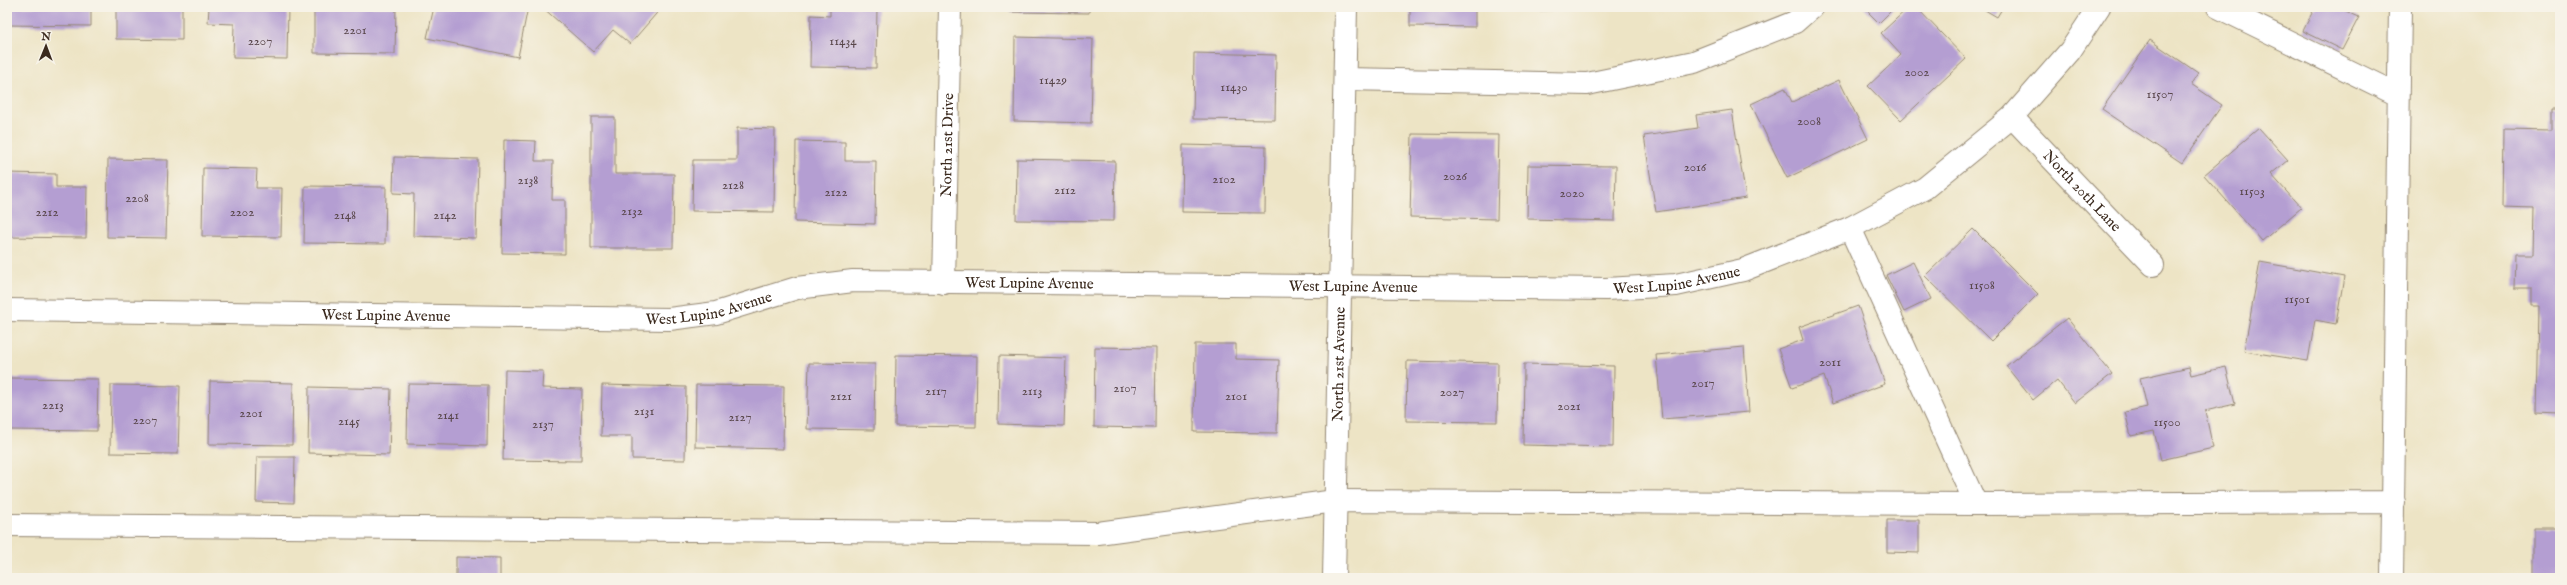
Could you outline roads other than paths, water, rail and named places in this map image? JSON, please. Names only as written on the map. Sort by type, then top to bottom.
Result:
[{"type":"street","name":"North 21st Drive","points":[[944,283],[950,7]]},
{"type":"street","name":"North 21st Avenue","points":[[1334,578],[1346,7]]},
{"type":"street","points":[[1345,79],[1587,84],[1694,62],[1795,22],[1812,7]]},
{"type":"street","name":"West Lupine Avenue","points":[[7,310],[669,319],[716,313],[797,288],[853,281],[1606,289],[1676,285],[1742,270],[1850,228],[1925,188],[2012,117],[2070,51],[2099,7]]},
{"type":"street","points":[[2218,7],[2398,95]]},
{"type":"street","points":[[2392,578],[2400,7]]},
{"type":"street","name":"North 20th Lane","points":[[2012,117],[2153,265]]},
{"type":"street","points":[[1850,228],[1976,504]]},
{"type":"street","points":[[7,525],[1098,533],[1335,501],[1976,504],[2394,502]]}]
